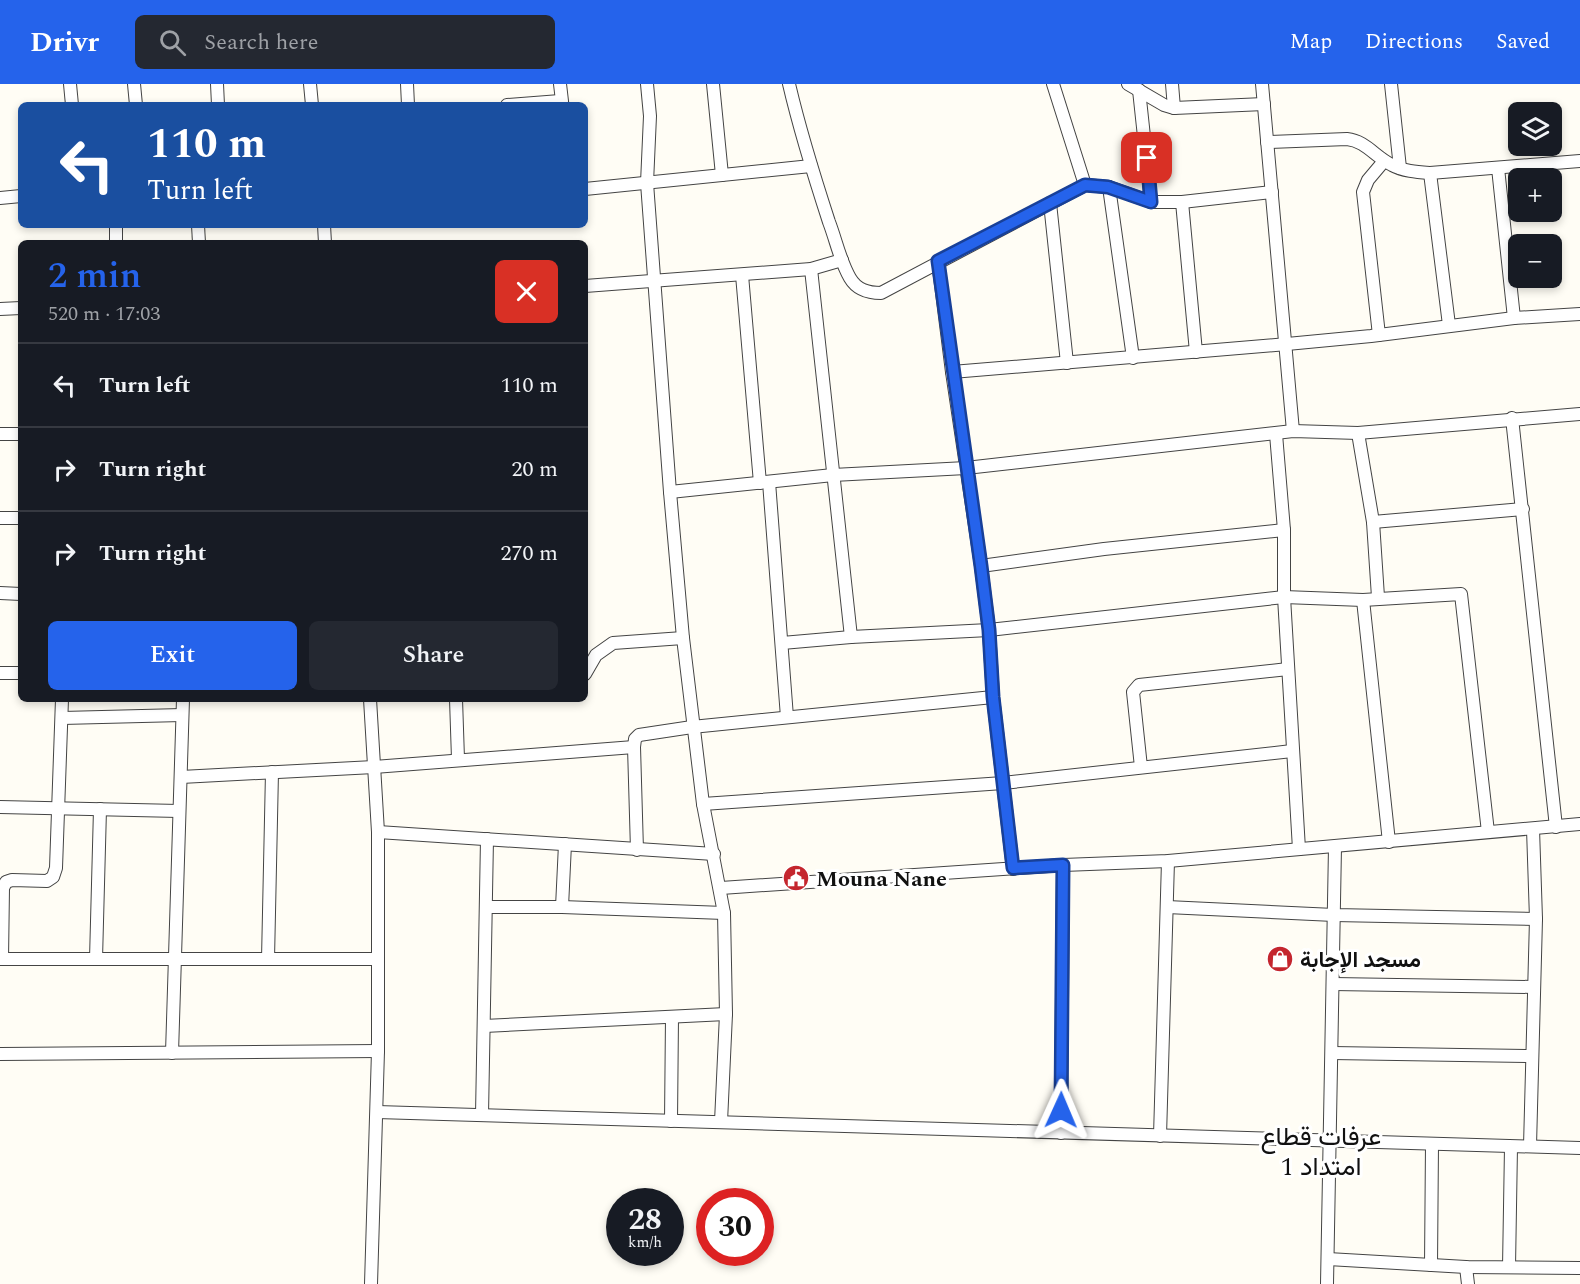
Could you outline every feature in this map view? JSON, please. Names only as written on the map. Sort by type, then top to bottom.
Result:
[{"type":"street","points":[[70,84],[72,102]]},
{"type":"street","points":[[134,84],[136,102]]},
{"type":"street","points":[[217,84],[218,102]]},
{"type":"street","points":[[310,84],[312,102]]},
{"type":"street","points":[[407,84],[408,102]]},
{"type":"street","points":[[560,84],[562,102]]},
{"type":"street","points":[[648,84],[650,116],[647,183],[683,638],[703,804],[724,913],[726,1014],[721,1122]]},
{"type":"street","points":[[713,84],[722,175]]},
{"type":"street","points":[[789,84],[811,166],[842,260],[850,279],[859,288],[870,293],[881,293],[1085,185],[1108,187],[1151,202],[1182,202],[1272,192]]},
{"type":"street","points":[[1053,84],[1085,185]]},
{"type":"street","points":[[1172,84],[1174,108]]},
{"type":"street","points":[[1262,84],[1293,431]]},
{"type":"street","points":[[1391,84],[1400,168]]},
{"type":"street","points":[[1133,87],[1164,105],[1174,108],[1264,104]]},
{"type":"street","points":[[1133,87],[1151,202]]},
{"type":"street","points":[[1267,142],[1357,140],[1384,161],[1411,172],[1430,173],[1580,161]]},
{"type":"street","points":[[1379,335],[1363,192],[1368,180],[1384,161]]},
{"type":"street","points":[[588,189],[811,166]]},
{"type":"street","points":[[1498,168],[1514,318]]},
{"type":"street","points":[[1430,173],[1449,326]]},
{"type":"street","points":[[1108,187],[1133,358]]},
{"type":"street","points":[[0,198],[18,196]]},
{"type":"street","points":[[1182,202],[1196,352]]},
{"type":"street","points":[[1050,203],[1067,363]]},
{"type":"street","points":[[588,286],[811,269],[842,260]]},
{"type":"street","points":[[938,261],[989,630],[993,697],[1013,868]]},
{"type":"street","points":[[811,269],[850,637]]},
{"type":"street","points":[[742,275],[788,717]]},
{"type":"street","points":[[0,309],[18,308]]},
{"type":"street","points":[[952,372],[1287,344],[1514,318],[1580,314]]},
{"type":"street","points":[[670,492],[833,475],[966,468],[1293,431],[1358,432],[1580,414]]},
{"type":"street","points":[[1512,418],[1557,827]]},
{"type":"street","points":[[1358,432],[1373,522],[1378,597]]},
{"type":"street","points":[[0,434],[18,434]]},
{"type":"street","points":[[1276,434],[1284,530],[1284,597],[1299,849]]},
{"type":"street","points":[[1373,522],[1522,509]]},
{"type":"street","points":[[0,518],[18,518]]},
{"type":"street","points":[[981,566],[1104,549],[1284,530]]},
{"type":"street","points":[[0,593],[18,594]]},
{"type":"street","points":[[782,643],[989,630],[1284,597],[1363,600],[1378,597],[1461,594],[1488,832]]},
{"type":"street","points":[[1363,600],[1389,842]]},
{"type":"street","points":[[588,669],[596,655],[613,643],[683,638]]},
{"type":"street","points":[[1141,767],[1133,692],[1139,685],[1288,669]]},
{"type":"street","points":[[0,673],[18,673]]},
{"type":"street","points":[[637,850],[634,747],[635,739],[639,735],[692,727],[993,697]]},
{"type":"street","points":[[62,702],[56,868],[53,877],[47,881],[12,880],[6,882],[3,888],[1,959],[378,959]]},
{"type":"street","points":[[172,1053],[183,702]]},
{"type":"street","points":[[370,702],[378,832],[378,1051],[371,1284]]},
{"type":"street","points":[[456,702],[458,759]]},
{"type":"street","points":[[62,718],[183,715]]},
{"type":"street","points":[[181,777],[374,767],[634,747]]},
{"type":"street","points":[[703,804],[1003,783],[1292,751]]},
{"type":"street","points":[[268,958],[272,772]]},
{"type":"street","points":[[0,807],[180,811]]},
{"type":"street","points":[[96,959],[100,809]]},
{"type":"street","points":[[720,888],[1013,868],[1168,861],[1580,824]]},
{"type":"street","points":[[1530,1146],[1530,1056],[1536,919],[1533,828]]},
{"type":"street","points":[[378,832],[714,854]]},
{"type":"street","points":[[482,1115],[487,839]]},
{"type":"street","points":[[562,907],[565,844]]},
{"type":"street","points":[[1327,1284],[1335,847]]},
{"type":"street","points":[[1160,1136],[1168,861]]},
{"type":"street","points":[[1061,1132],[1063,865]]},
{"type":"street","points":[[1167,906],[1334,915],[1536,919]]},
{"type":"street","points":[[486,907],[562,907],[724,913]]},
{"type":"street","points":[[1334,984],[1533,987]]},
{"type":"street","points":[[484,1026],[726,1014]]},
{"type":"street","points":[[671,1121],[672,1017]]},
{"type":"street","points":[[0,1054],[378,1051]]},
{"type":"street","points":[[1332,1053],[1530,1056]]},
{"type":"street","points":[[377,1112],[1580,1148]]},
{"type":"street","points":[[1431,1265],[1432,1144]]},
{"type":"street","points":[[1509,1267],[1511,1146]]},
{"type":"street","points":[[1328,1259],[1466,1267],[1580,1268]]},
{"type":"street","points":[[1466,1267],[1468,1284]]},
{"type":"place","name":"Mouna Nane","points":[[796,878]]},
{"type":"place","name":"مسجد الإجابة","points":[[1280,959]]},
{"type":"district","name":"عرفات قطاع 1 امتداد","points":[[1321,1151]]},
{"type":"route","points":[[1061,1110],[1063,865],[1013,868],[993,697],[989,630],[938,261],[1085,185],[1108,187],[1151,202],[1147,158]]}]
